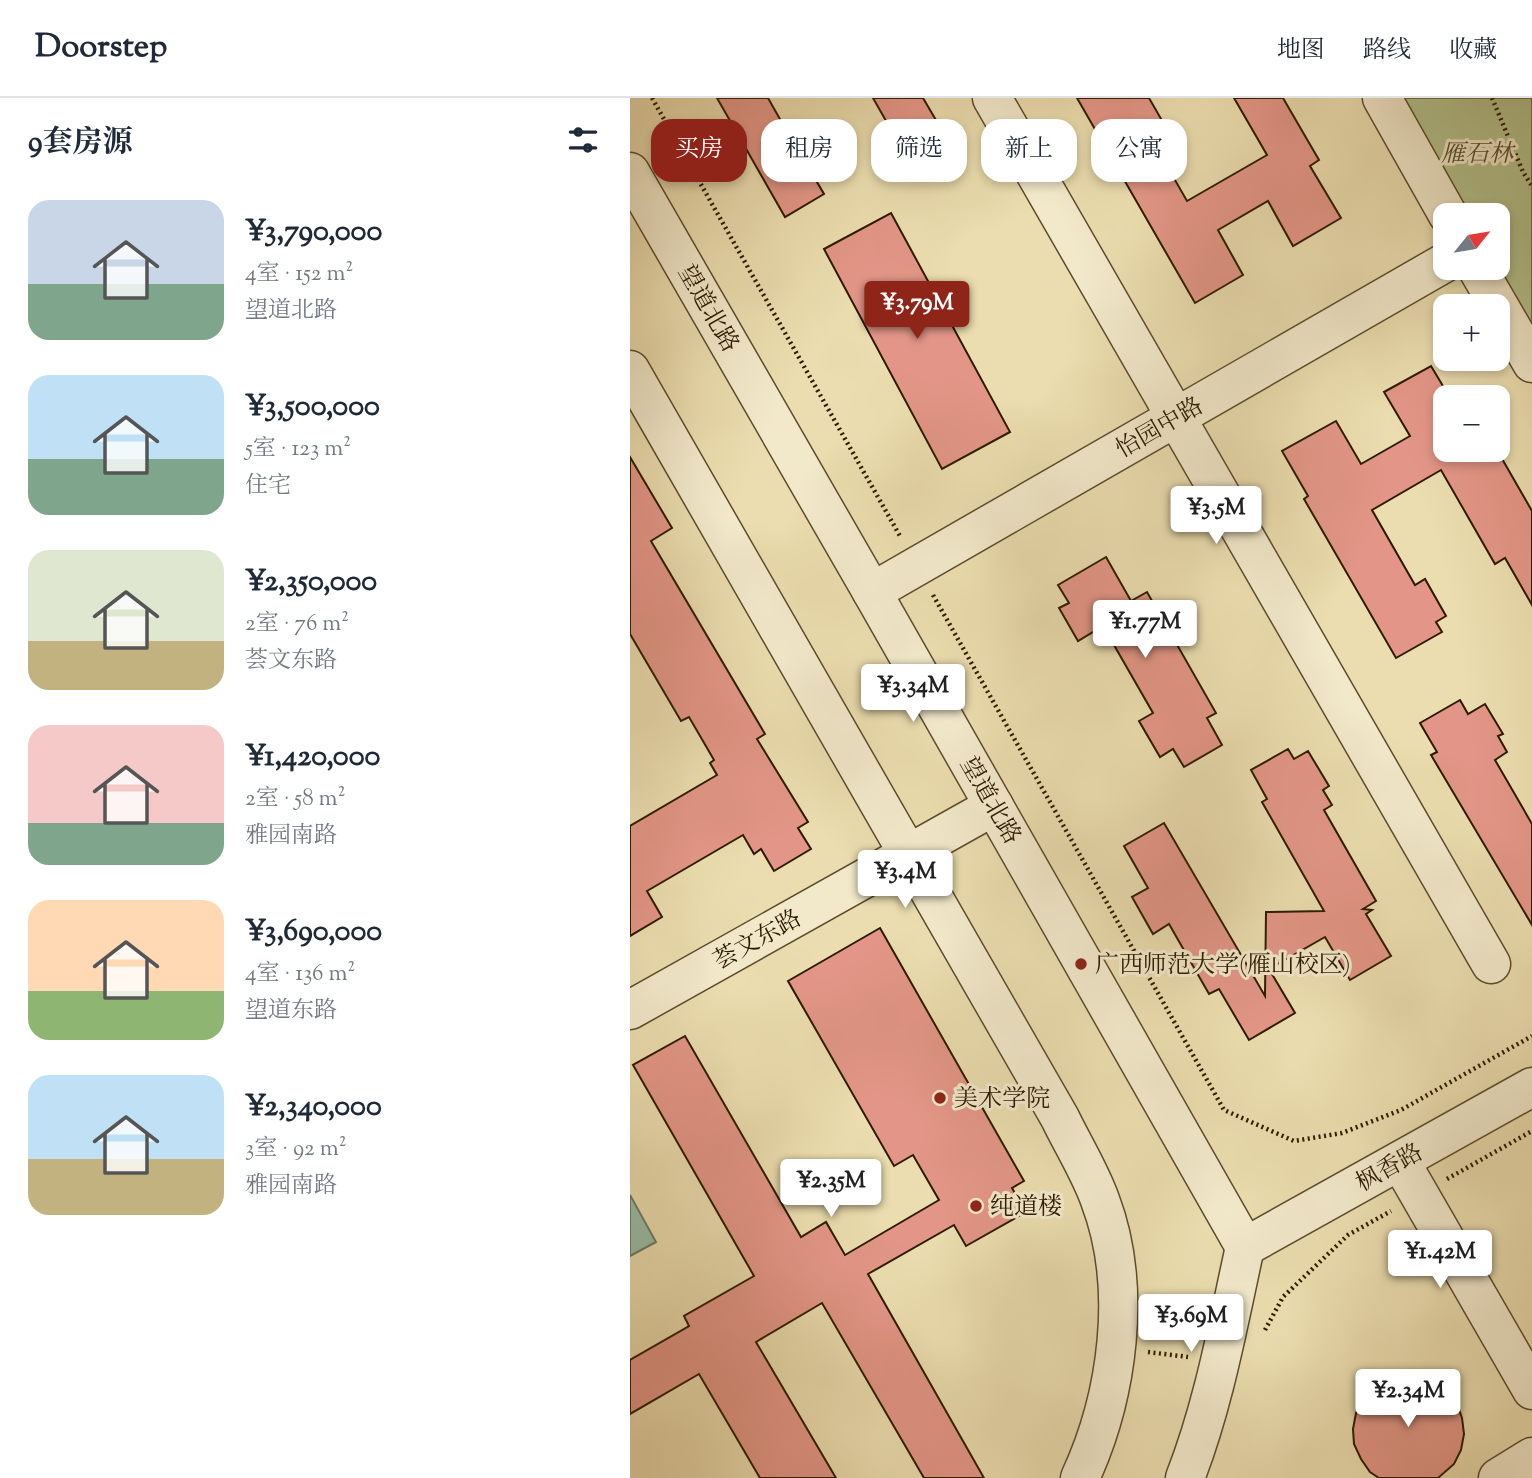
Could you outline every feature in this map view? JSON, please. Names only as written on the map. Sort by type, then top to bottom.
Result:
[{"type":"street","points":[[992,98],[1491,964]]},
{"type":"street","points":[[1382,98],[1441,203]]},
{"type":"street","name":"望道北路","points":[[630,172],[1245,1247]]},
{"type":"street","name":"怡园中路","points":[[872,592],[1433,269]]},
{"type":"street","points":[[1484,280],[1532,363]]},
{"type":"street","points":[[630,370],[1060,1118],[1100,1201],[1111,1242],[1117,1287],[1117,1349],[1091,1453],[1080,1478]]},
{"type":"street","name":"荟文东路","points":[[630,1010],[994,806]]},
{"type":"street","name":"枫香路","points":[[1245,1247],[1532,1087]]},
{"type":"street","points":[[1400,1161],[1532,1390]]},
{"type":"street","points":[[1186,1477],[1220,1360],[1245,1247]]},
{"type":"street","points":[[1498,1478],[1532,1457]]},
{"type":"path","points":[[652,98],[1224,1110],[1294,1141],[1342,1133],[1401,1110],[1532,1036]]},
{"type":"path","points":[[1492,98],[1523,172],[1532,186]]},
{"type":"path","points":[[1259,1341],[1283,1297],[1348,1235],[1532,1131]]},
{"type":"path","points":[[1117,1349],[1220,1360]]},
{"type":"green space","name":"雁石林","points":[[1382,98],[1532,98],[1532,363],[1510,302],[1510,294],[1507,294],[1502,280],[1510,280],[1510,203],[1441,203]]},
{"type":"shaded area","points":[[630,1195],[656,1242],[630,1256]]},
{"type":"building","points":[[717,98],[768,98],[780,119],[761,119],[761,175],[747,150],[747,119],[729,119]]},
{"type":"building","points":[[873,98],[923,98],[935,119],[885,119]]},
{"type":"building","points":[[1077,98],[1149,98],[1161,119],[1091,119],[1091,122]]},
{"type":"building","points":[[1234,98],[1283,98],[1319,160],[1310,166],[1341,218],[1293,246],[1268,201],[1218,230],[1243,275],[1195,303],[1125,182],[1176,182],[1187,201],[1267,155]]},
{"type":"building","points":[[765,182],[817,182],[824,194],[785,217]]},
{"type":"building","points":[[891,213],[1010,432],[942,469],[824,249]]},
{"type":"building","points":[[1431,366],[1442,385],[1433,385],[1433,462],[1504,462],[1532,511],[1532,605],[1505,558],[1495,564],[1441,470],[1372,510],[1415,585],[1425,579],[1446,616],[1436,622],[1442,632],[1396,658],[1304,499],[1308,496],[1282,451],[1336,421],[1361,464],[1410,436],[1384,392]]},
{"type":"building","points":[[630,457],[672,528],[651,541],[765,734],[757,739],[808,822],[798,828],[811,849],[774,871],[761,849],[754,854],[743,835],[647,891],[662,917],[630,936],[630,826],[717,775],[710,763],[714,760],[689,717],[681,721],[630,634]]},
{"type":"building","points":[[1106,557],[1131,601],[1147,592],[1216,713],[1207,718],[1222,745],[1184,767],[1173,749],[1160,757],[1139,721],[1153,713],[1103,626],[1078,641],[1059,608],[1069,603],[1058,585]]},
{"type":"building","points":[[1460,700],[1468,714],[1485,704],[1503,734],[1498,736],[1507,752],[1495,760],[1532,824],[1532,925],[1431,755],[1437,752],[1420,723]]},
{"type":"building","points":[[1288,749],[1294,759],[1308,751],[1329,786],[1323,790],[1332,805],[1324,810],[1376,901],[1363,909],[1372,910],[1366,914],[1391,956],[1350,980],[1325,937],[1269,969],[1295,1013],[1249,1040],[1219,989],[1209,994],[1169,924],[1153,934],[1132,897],[1148,888],[1124,846],[1164,823],[1265,996],[1266,912],[1324,911],[1262,802],[1267,799],[1251,770]]},
{"type":"building","name":"纯道楼","points":[[880,928],[1024,1181],[1012,1188],[1026,1212],[966,1246],[954,1225],[868,1274],[984,1478],[924,1478],[822,1303],[756,1342],[836,1478],[760,1478],[699,1374],[630,1414],[630,1360],[689,1326],[684,1316],[754,1276],[633,1065],[685,1036],[801,1237],[826,1222],[845,1255],[939,1200],[913,1155],[894,1166],[788,981]]},
{"type":"building","points":[[1403,1376],[1419,1376],[1434,1382],[1457,1404],[1462,1418],[1464,1434],[1461,1450],[1454,1464],[1438,1478],[1379,1478],[1370,1472],[1354,1444],[1356,1413],[1363,1399],[1374,1387]]},
{"type":"place","name":"广西师范大学(雁山校区)","points":[[1081,964]]},
{"type":"place","name":"美术学院","points":[[940,1098]]},
{"type":"place","name":"纯道楼","points":[[976,1206]]}]
